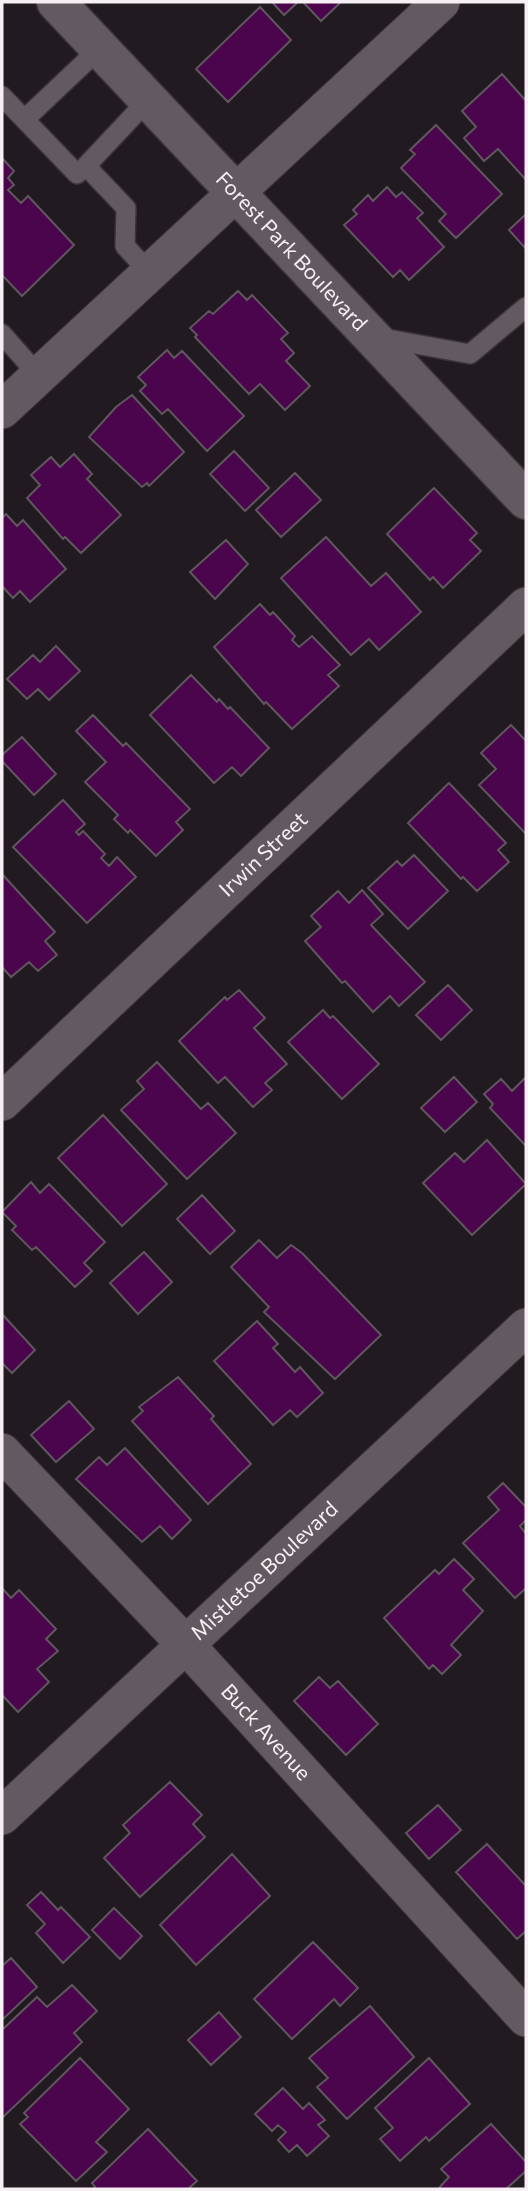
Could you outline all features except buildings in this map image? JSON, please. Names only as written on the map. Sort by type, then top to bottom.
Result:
[{"type":"main road","name":"Forest Park Boulevard","points":[[55,2],[526,500]]},
{"type":"main road","points":[[87,2],[99,49]]},
{"type":"street","points":[[2,410],[441,2]]},
{"type":"street","name":"Irwin Street","points":[[2,1102],[526,606]]},
{"type":"street","name":"Mistletoe Boulevard","points":[[2,1816],[526,1327]]},
{"type":"street","name":"Buck Avenue","points":[[2,1452],[187,1646],[526,2018]]},
{"type":"lane","points":[[25,119],[99,49]]},
{"type":"lane","points":[[2,96],[77,174],[148,100]]},
{"type":"lane","points":[[86,166],[127,208],[125,246],[150,273]]},
{"type":"lane","points":[[369,336],[470,354],[526,307]]},
{"type":"lane","points":[[2,334],[39,376]]}]
